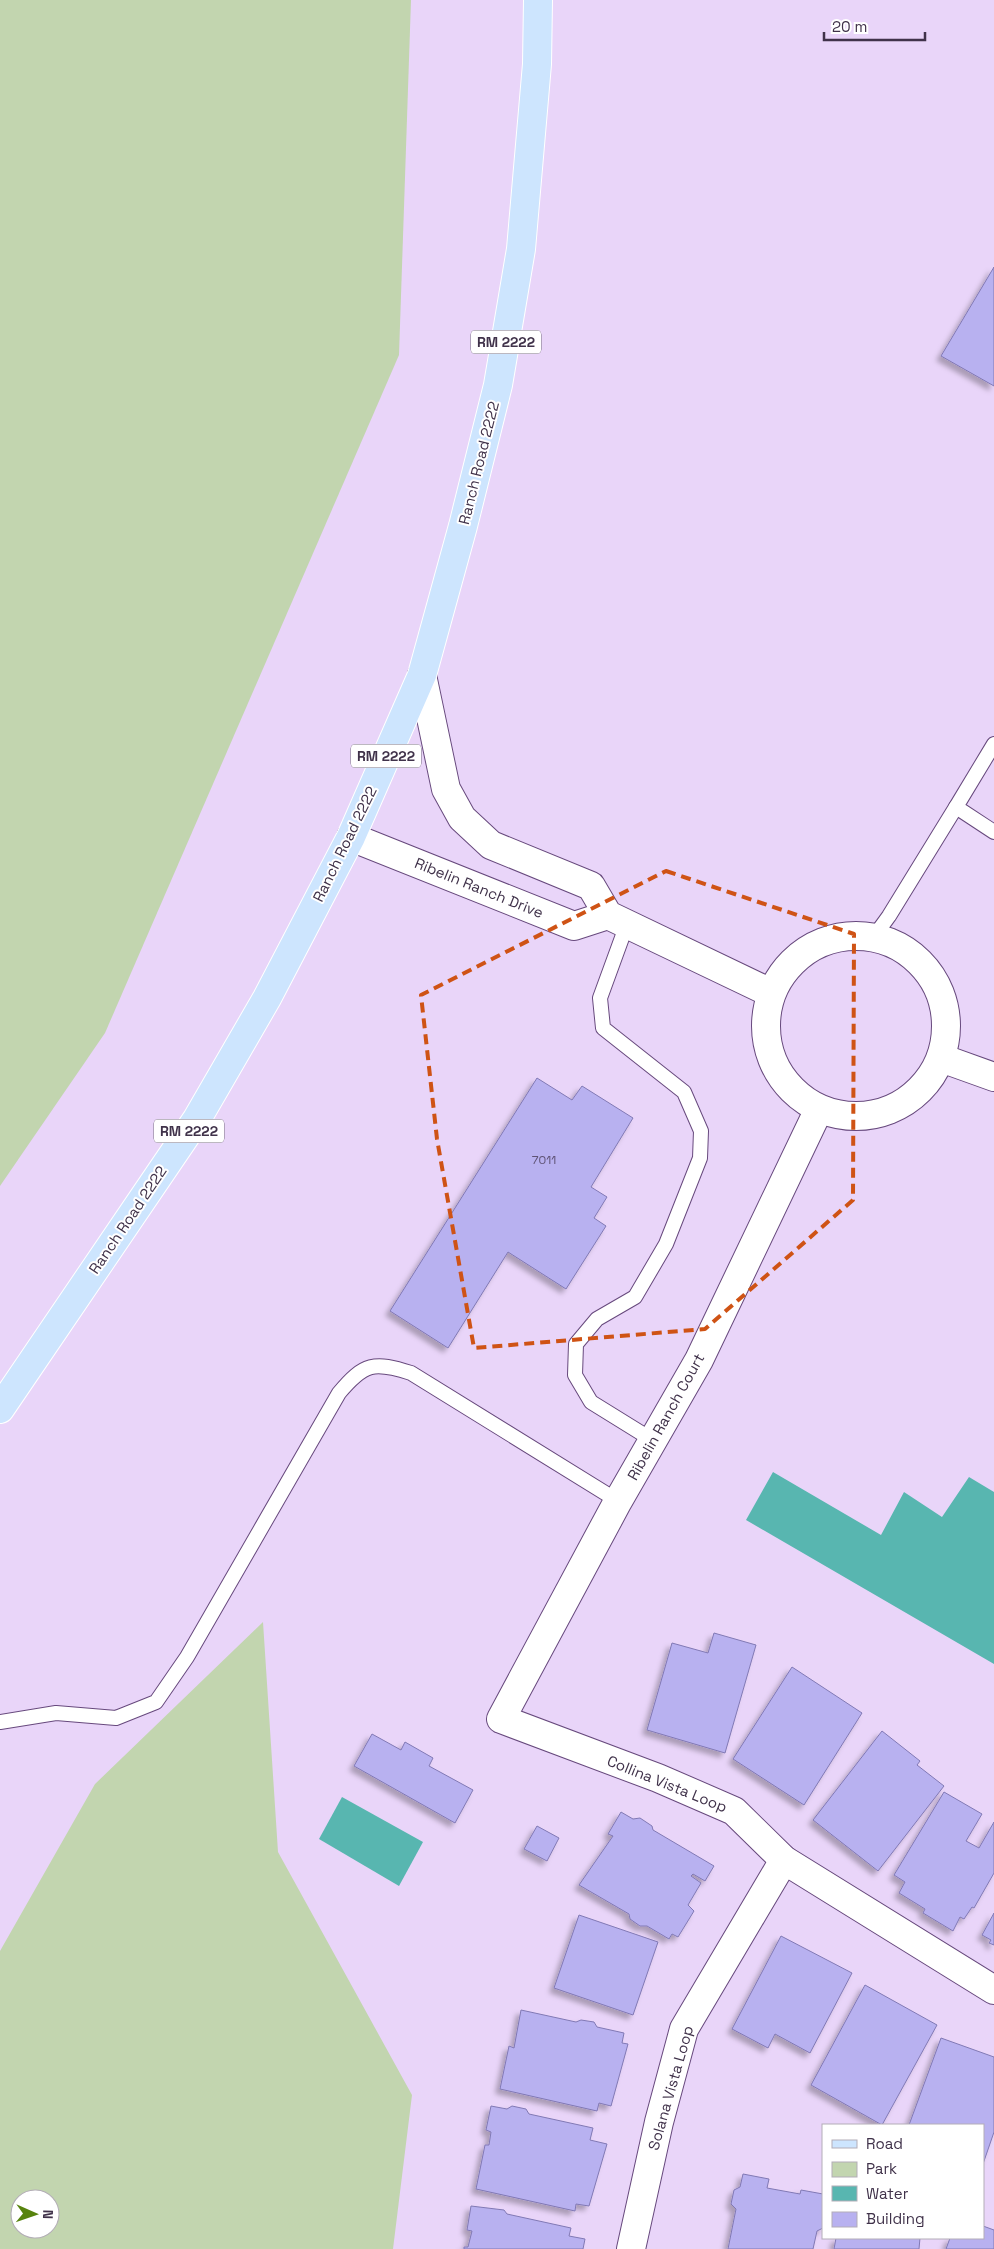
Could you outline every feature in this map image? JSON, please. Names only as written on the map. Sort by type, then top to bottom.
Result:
[{"type":"main road","name":"Ranch Road 2222","points":[[0,1409],[197,1119],[267,998],[350,837],[422,674],[463,526],[498,385],[521,249],[537,64],[538,0]]},
{"type":"street","points":[[422,674],[446,789],[462,818],[491,846],[591,886],[618,920],[771,993]]},
{"type":"street","name":"Ribelin Ranch Drive","points":[[350,837],[574,926],[618,920]]},
{"type":"street","points":[[854,935],[873,938],[888,941],[918,960],[939,989],[946,1024],[941,1058],[926,1084],[904,1104],[877,1115],[847,1117],[819,1109],[790,1089],[772,1061],[765,1027],[771,993],[790,963],[819,943],[854,935]]},
{"type":"street","points":[[941,1058],[994,1077]]},
{"type":"street","name":"Ribelin Ranch Court","points":[[501,1719],[618,1501],[699,1360],[819,1109]]},
{"type":"street","name":"Collina Vista Loop","points":[[501,1719],[658,1778],[734,1811],[784,1860],[994,1990]]},
{"type":"street","name":"Solana Vista Loop","points":[[631,2249],[659,2122],[684,2029],[784,1860]]},
{"type":"lane","points":[[873,938],[889,916],[994,744]]},
{"type":"lane","points":[[956,807],[994,832]]},
{"type":"lane","points":[[618,920],[600,998],[603,1028],[684,1092],[701,1131],[700,1158],[666,1244],[635,1297],[597,1319],[576,1344],[575,1375],[591,1402],[654,1441]]},
{"type":"lane","points":[[0,1722],[56,1713],[116,1718],[156,1702],[187,1657],[340,1393],[354,1376],[371,1366],[388,1366],[411,1373],[618,1501]]},
{"type":"highlighted area","points":[[666,871],[854,934],[853,1200],[705,1329],[474,1348],[437,1139],[421,995]]},
{"type":"green space","points":[[0,0],[411,0],[399,355],[105,1033],[0,1186]]},
{"type":"green space","points":[[263,1622],[278,1852],[412,2095],[393,2249],[0,2249],[0,1951],[95,1784]]},
{"type":"water","points":[[773,1472],[881,1535],[904,1492],[942,1517],[969,1477],[994,1492],[994,1664],[746,1520]]},
{"type":"water","points":[[342,1797],[423,1842],[399,1886],[319,1839]]},
{"type":"building","points":[[994,267],[994,386],[941,356]]},
{"type":"building","points":[[537,1078],[572,1100],[582,1086],[633,1118],[591,1187],[607,1197],[594,1218],[606,1226],[566,1289],[508,1252],[448,1348],[390,1311]]},
{"type":"building","points":[[714,1633],[756,1645],[725,1753],[647,1730],[672,1643],[708,1653]]},
{"type":"building","points":[[792,1667],[862,1713],[804,1805],[733,1759]]},
{"type":"building","points":[[882,1731],[920,1761],[917,1765],[944,1786],[878,1871],[813,1820]]},
{"type":"building","points":[[372,1734],[401,1750],[405,1742],[433,1758],[429,1766],[473,1790],[455,1823],[354,1766]]},
{"type":"building","points":[[944,1792],[982,1814],[966,1841],[979,1848],[994,1822],[994,1873],[974,1908],[972,1907],[964,1919],[960,1917],[953,1931],[923,1913],[925,1909],[899,1893],[905,1882],[894,1875]]},
{"type":"building","points":[[621,1812],[633,1819],[640,1818],[652,1826],[653,1830],[714,1866],[705,1881],[693,1874],[691,1876],[701,1883],[688,1905],[694,1911],[678,1937],[672,1934],[669,1939],[647,1926],[640,1926],[630,1919],[629,1914],[579,1885],[613,1836],[608,1834]]},
{"type":"building","points":[[537,1826],[559,1838],[547,1861],[524,1849]]},
{"type":"building","points":[[994,1913],[994,1945],[989,1943],[991,1940],[982,1935]]},
{"type":"building","points":[[579,1915],[658,1942],[633,2015],[554,1988]]},
{"type":"building","points":[[781,1936],[852,1973],[810,2053],[775,2034],[768,2048],[732,2029]]},
{"type":"building","points":[[865,1985],[937,2025],[883,2124],[811,2085]]},
{"type":"building","points":[[521,2010],[576,2022],[581,2020],[594,2022],[597,2027],[624,2033],[622,2043],[628,2044],[611,2106],[599,2103],[597,2111],[500,2089],[509,2046],[514,2048]]},
{"type":"building","points":[[941,2038],[994,2057],[994,2132],[984,2161],[984,2124],[909,2124]]},
{"type":"building","points":[[491,2106],[507,2109],[512,2106],[526,2109],[529,2114],[593,2128],[590,2140],[607,2144],[589,2206],[576,2204],[575,2211],[476,2189],[485,2145],[489,2145],[491,2132],[486,2130]]},
{"type":"building","points":[[743,2174],[769,2179],[767,2188],[800,2194],[801,2190],[822,2194],[822,2228],[817,2231],[813,2249],[728,2249],[736,2209],[731,2204],[734,2190],[740,2187]]},
{"type":"building","points":[[471,2206],[504,2210],[507,2214],[571,2228],[569,2236],[585,2239],[583,2249],[464,2249],[464,2247],[468,2247],[472,2231],[467,2230]]},
{"type":"building","points":[[984,2226],[994,2230],[994,2249],[946,2249],[950,2239],[984,2239]]},
{"type":"building","points":[[836,2239],[920,2239],[919,2249],[834,2249]]}]
